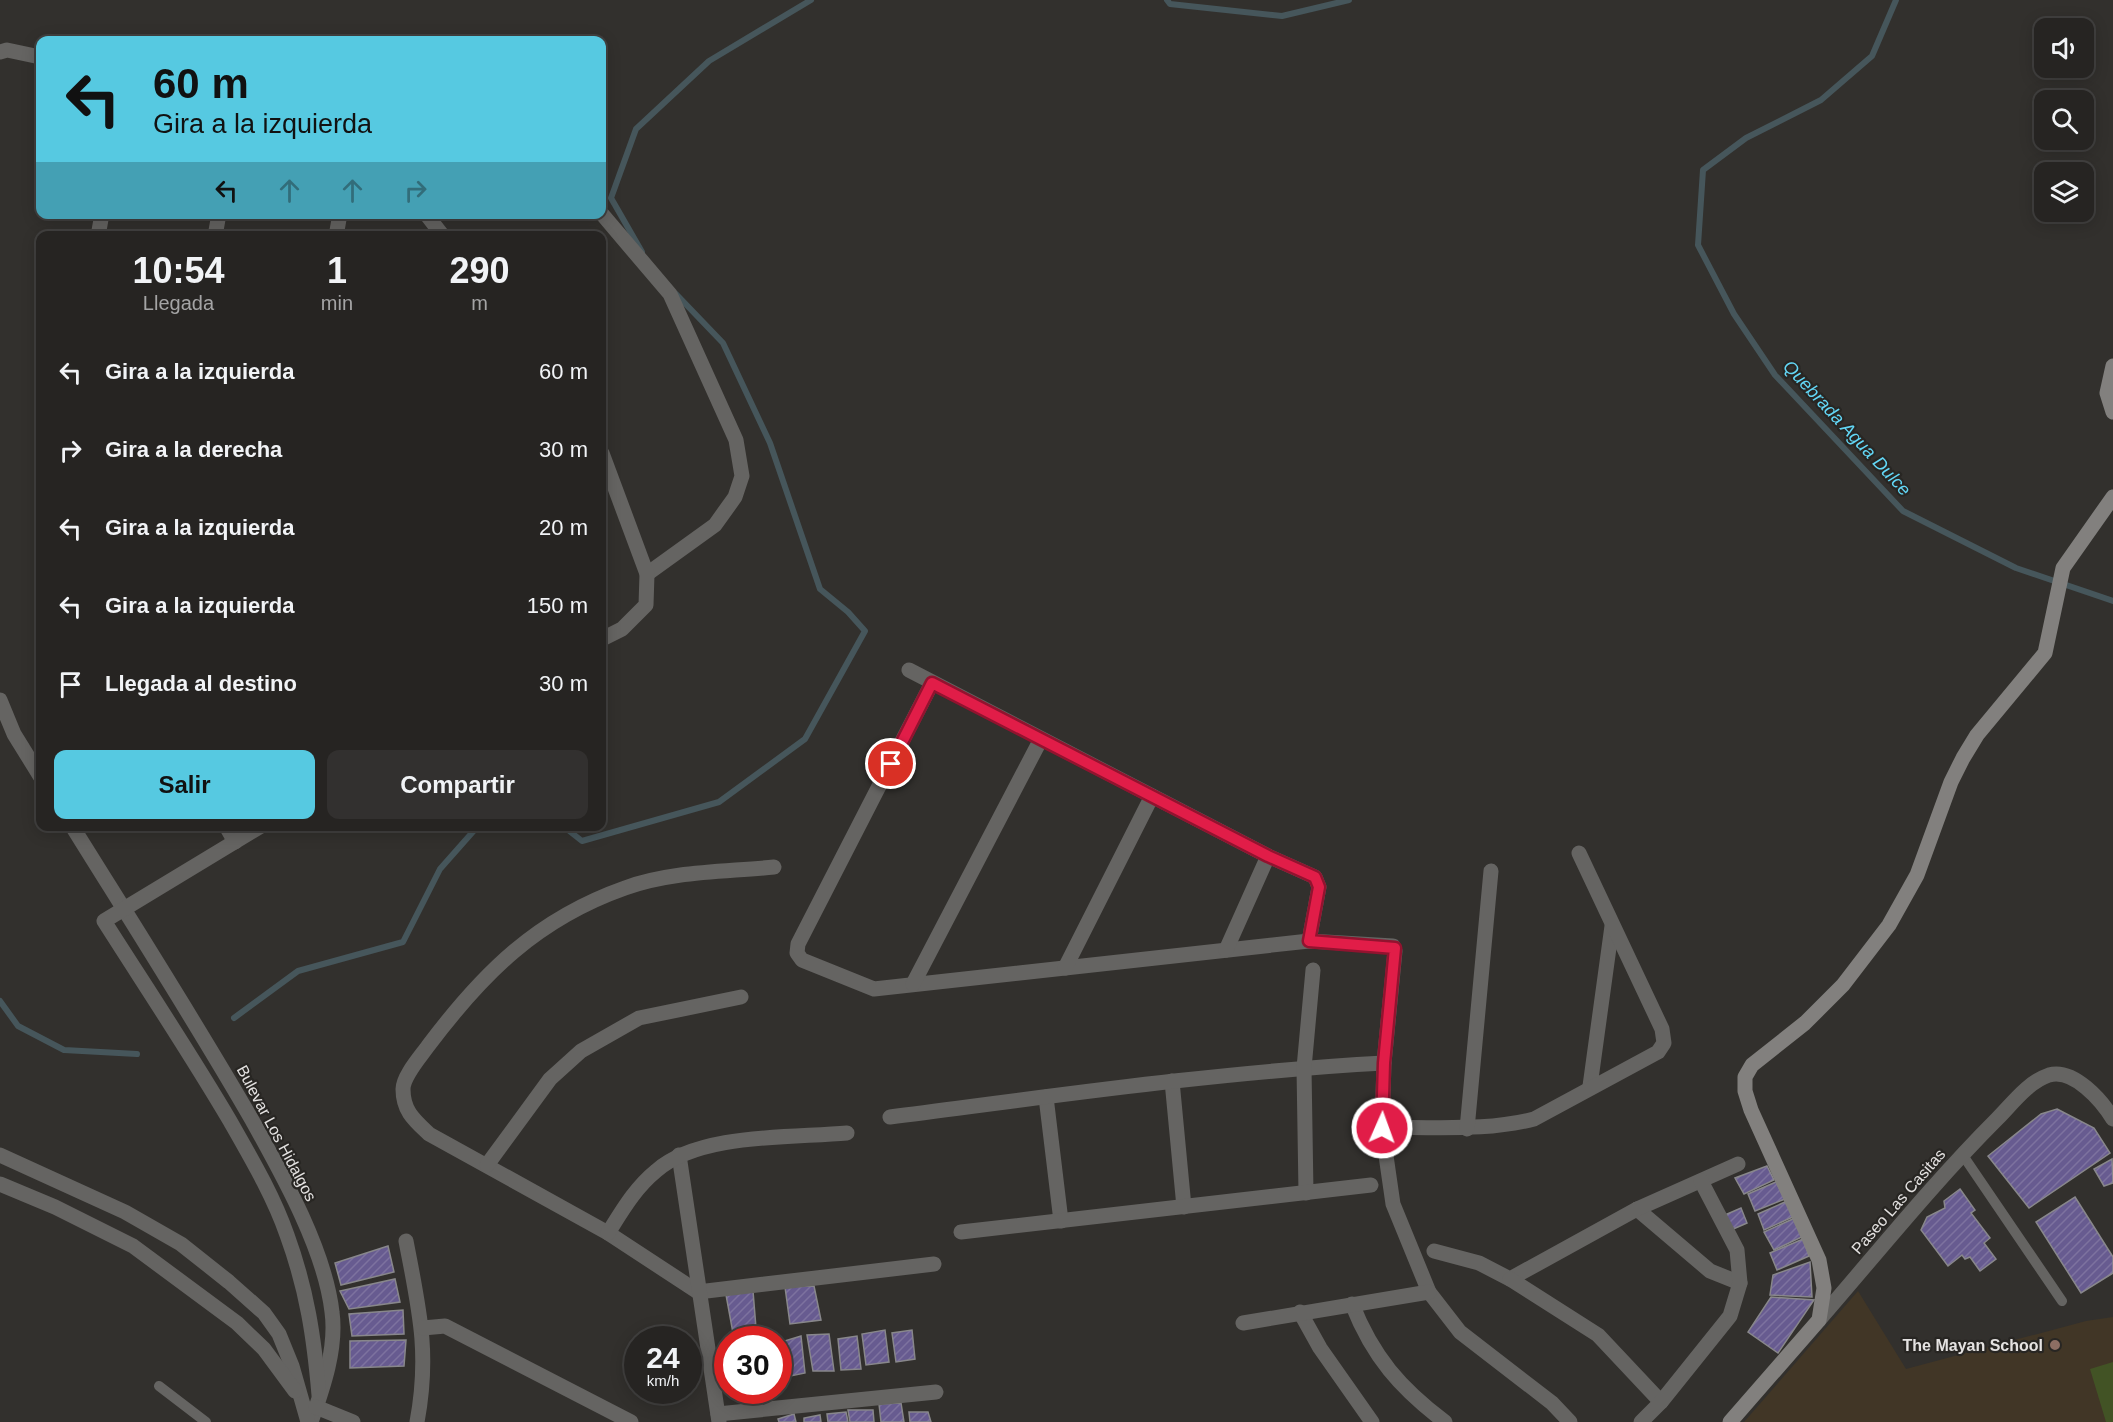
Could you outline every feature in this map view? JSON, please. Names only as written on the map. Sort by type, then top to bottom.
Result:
[{"type":"street","points":[[0,52],[6,50],[36,56]]},
{"type":"street","points":[[430,219],[439,231]]},
{"type":"street","points":[[606,219],[670,294],[736,440],[742,476],[735,497],[715,525],[647,574]]},
{"type":"street","points":[[2113,366],[2107,393],[2113,412]]},
{"type":"street","points":[[606,464],[647,574],[646,606],[622,629],[606,637]]},
{"type":"street","points":[[1819,1320],[1824,1288],[1820,1260],[1751,1110],[1745,1091],[1745,1077],[1752,1065],[1805,1023],[1843,986],[1889,926],[1917,875],[1951,782],[1963,758],[1977,735],[2041,660],[2050,641],[2063,568],[2113,497]]},
{"type":"street","points":[[909,670],[1268,856],[1315,877],[1318,882],[1309,941]]},
{"type":"street","points":[[932,683],[798,944],[797,953],[802,960],[874,989],[1309,941],[1395,948],[1384,1063],[1382,1128],[1393,1204],[1429,1292],[1460,1332],[1552,1403],[1570,1422]]},
{"type":"street","points":[[0,700],[14,734],[36,770]]},
{"type":"street","points":[[913,984],[1041,740]]},
{"type":"street","points":[[1065,968],[1152,796]]},
{"type":"street","name":"Bulevar Los Hidalgos","points":[[75,831],[226,1076],[272,1157],[303,1221],[323,1273],[333,1312],[331,1355],[309,1422]]},
{"type":"street","points":[[229,831],[235,842]]},
{"type":"street","points":[[124,909],[253,831]]},
{"type":"street","points":[[1382,1128],[1467,1129],[1533,1119],[1590,1086],[1658,1052],[1664,1043],[1662,1029],[1579,853]]},
{"type":"street","points":[[1226,950],[1268,856]]},
{"type":"street","points":[[774,867],[662,878],[625,887],[554,922],[520,944],[464,998],[418,1059],[403,1086],[407,1114],[429,1134],[608,1233],[698,1292],[934,1264]]},
{"type":"street","points":[[1467,1129],[1491,871]]},
{"type":"street","name":"Bulevar Los Hidalgos","points":[[124,909],[104,921],[210,1087],[259,1172],[287,1233],[312,1323],[317,1401]]},
{"type":"street","points":[[1590,1086],[1612,926]]},
{"type":"street","points":[[1306,1193],[1304,1068],[1313,970]]},
{"type":"street","points":[[487,1165],[550,1079],[581,1051],[639,1018],[741,997]]},
{"type":"street","points":[[890,1117],[1172,1082],[1304,1068],[1384,1063]]},
{"type":"street","name":"Paseo Las Casitas","points":[[1730,1422],[1962,1154],[2028,1088],[2051,1075],[2074,1080],[2100,1101],[2113,1119]]},
{"type":"street","points":[[1172,1082],[1184,1207]]},
{"type":"street","points":[[1046,1097],[1061,1221]]},
{"type":"street","points":[[608,1233],[630,1198],[656,1171],[679,1155],[710,1144],[848,1133]]},
{"type":"street","points":[[0,1155],[125,1212],[181,1244],[264,1313],[279,1334],[289,1355],[298,1396],[309,1422]]},
{"type":"street","points":[[679,1155],[718,1418],[936,1392]]},
{"type":"street","points":[[1510,1279],[1637,1209],[1738,1164]]},
{"type":"street","points":[[1641,1422],[1661,1402],[1730,1316],[1740,1283],[1737,1250],[1701,1181]]},
{"type":"street","points":[[0,1184],[55,1207],[133,1246],[237,1323],[264,1349],[298,1396]]},
{"type":"street","points":[[961,1232],[1371,1185]]},
{"type":"street","points":[[1637,1209],[1710,1271],[1740,1283]]},
{"type":"street","points":[[406,1241],[423,1328],[424,1365],[417,1422]]},
{"type":"street","points":[[1434,1251],[1479,1263],[1510,1279],[1598,1335],[1661,1402]]},
{"type":"street","points":[[1244,1323],[1429,1292]]},
{"type":"street","points":[[1352,1304],[1365,1335],[1386,1368],[1416,1400],[1445,1422]]},
{"type":"street","points":[[1300,1312],[1320,1348],[1372,1422]]},
{"type":"street","points":[[423,1328],[445,1326],[631,1422]]},
{"type":"street","points":[[289,1355],[300,1357],[315,1348]]},
{"type":"street","points":[[317,1401],[353,1422]]},
{"type":"lane","points":[[1962,1154],[2062,1301]]},
{"type":"lane","points":[[159,1386],[206,1422]]},
{"type":"shaded area","name":"The Mayan School","points":[[1858,1291],[1906,1369],[2086,1321],[2113,1317],[2113,1422],[1744,1422]]},
{"type":"green space","points":[[2113,1362],[2113,1422],[2106,1422],[2090,1369]]},
{"type":"building","points":[[2057,1109],[2094,1128],[2110,1153],[2029,1208],[1988,1156],[2041,1114]]},
{"type":"building","points":[[2112,1159],[2113,1183],[2104,1186],[2094,1169]]},
{"type":"building","points":[[1767,1166],[1774,1180],[1744,1194],[1735,1178]]},
{"type":"building","points":[[1776,1182],[1785,1199],[1755,1211],[1748,1194]]},
{"type":"building","points":[[1960,1189],[1975,1210],[1971,1213],[1990,1238],[1984,1243],[1996,1259],[1980,1271],[1970,1257],[1965,1259],[1962,1255],[1948,1266],[1921,1230],[1927,1217],[1945,1208],[1944,1201]]},
{"type":"building","points":[[2075,1197],[2113,1257],[2113,1273],[2081,1293],[2036,1222]]},
{"type":"building","points":[[1785,1202],[1795,1216],[1764,1230],[1758,1214]]},
{"type":"building","points":[[1741,1208],[1747,1223],[1731,1230],[1725,1215]]},
{"type":"building","points":[[1795,1218],[1806,1235],[1774,1250],[1764,1232]]},
{"type":"building","points":[[1803,1239],[1809,1256],[1777,1270],[1770,1253]]},
{"type":"building","points":[[388,1246],[394,1272],[341,1285],[335,1263]]},
{"type":"building","points":[[1810,1262],[1812,1297],[1770,1295],[1773,1275]]},
{"type":"building","points":[[395,1279],[400,1302],[349,1309],[340,1291]]},
{"type":"building","points":[[814,1286],[821,1320],[790,1324],[785,1287]]},
{"type":"building","points":[[753,1291],[756,1326],[732,1326],[726,1295]]},
{"type":"building","points":[[1771,1297],[1814,1300],[1778,1353],[1748,1332]]},
{"type":"building","points":[[403,1310],[404,1334],[352,1336],[349,1314]]},
{"type":"building","points":[[885,1330],[889,1362],[866,1365],[862,1334]]},
{"type":"building","points":[[912,1330],[915,1359],[896,1362],[892,1333]]},
{"type":"building","points":[[829,1334],[834,1371],[813,1371],[807,1335]]},
{"type":"building","points":[[801,1336],[805,1373],[792,1376],[792,1339]]},
{"type":"building","points":[[857,1336],[861,1369],[841,1370],[838,1339]]},
{"type":"building","points":[[406,1340],[404,1366],[350,1368],[350,1341]]},
{"type":"building","points":[[901,1403],[904,1422],[881,1422],[879,1404]]},
{"type":"building","points":[[848,1410],[873,1410],[874,1422],[850,1422]]},
{"type":"building","points":[[846,1412],[848,1422],[828,1422],[827,1414]]},
{"type":"building","points":[[909,1412],[928,1412],[931,1422],[910,1422]]},
{"type":"building","points":[[794,1414],[796,1422],[779,1422],[778,1419]]},
{"type":"building","points":[[820,1415],[821,1422],[804,1422],[804,1418]]},
{"type":"waterway","name":"Quebrada Agua Dulce","points":[[642,252],[611,198],[636,129],[709,61],[811,0]]},
{"type":"waterway","name":"Quebrada Agua Dulce","points":[[1167,0],[1170,4],[1282,16],[1349,0]]},
{"type":"waterway","name":"Quebrada Agua Dulce","points":[[1896,0],[1872,56],[1821,100],[1746,138],[1703,170],[1698,245],[1734,314],[1775,375],[1903,511],[2016,568],[2113,601]]},
{"type":"waterway","name":"Quebrada Agua Dulce","points":[[569,831],[582,841],[719,802],[805,739],[865,631],[848,612],[820,589],[770,443],[723,343],[676,294]]},
{"type":"waterway","name":"Quebrada Agua Dulce","points":[[234,1018],[298,971],[403,942],[440,869],[474,831]]},
{"type":"waterway","name":"Quebrada Agua Dulce","points":[[0,1001],[18,1026],[64,1050],[137,1054]]},
{"type":"place","name":"The Mayan School","points":[[2055,1345]]},
{"type":"route","points":[[891,764],[932,683],[1268,856],[1315,877],[1319,887],[1309,941],[1393,946],[1395,948],[1384,1063],[1382,1128]]}]
